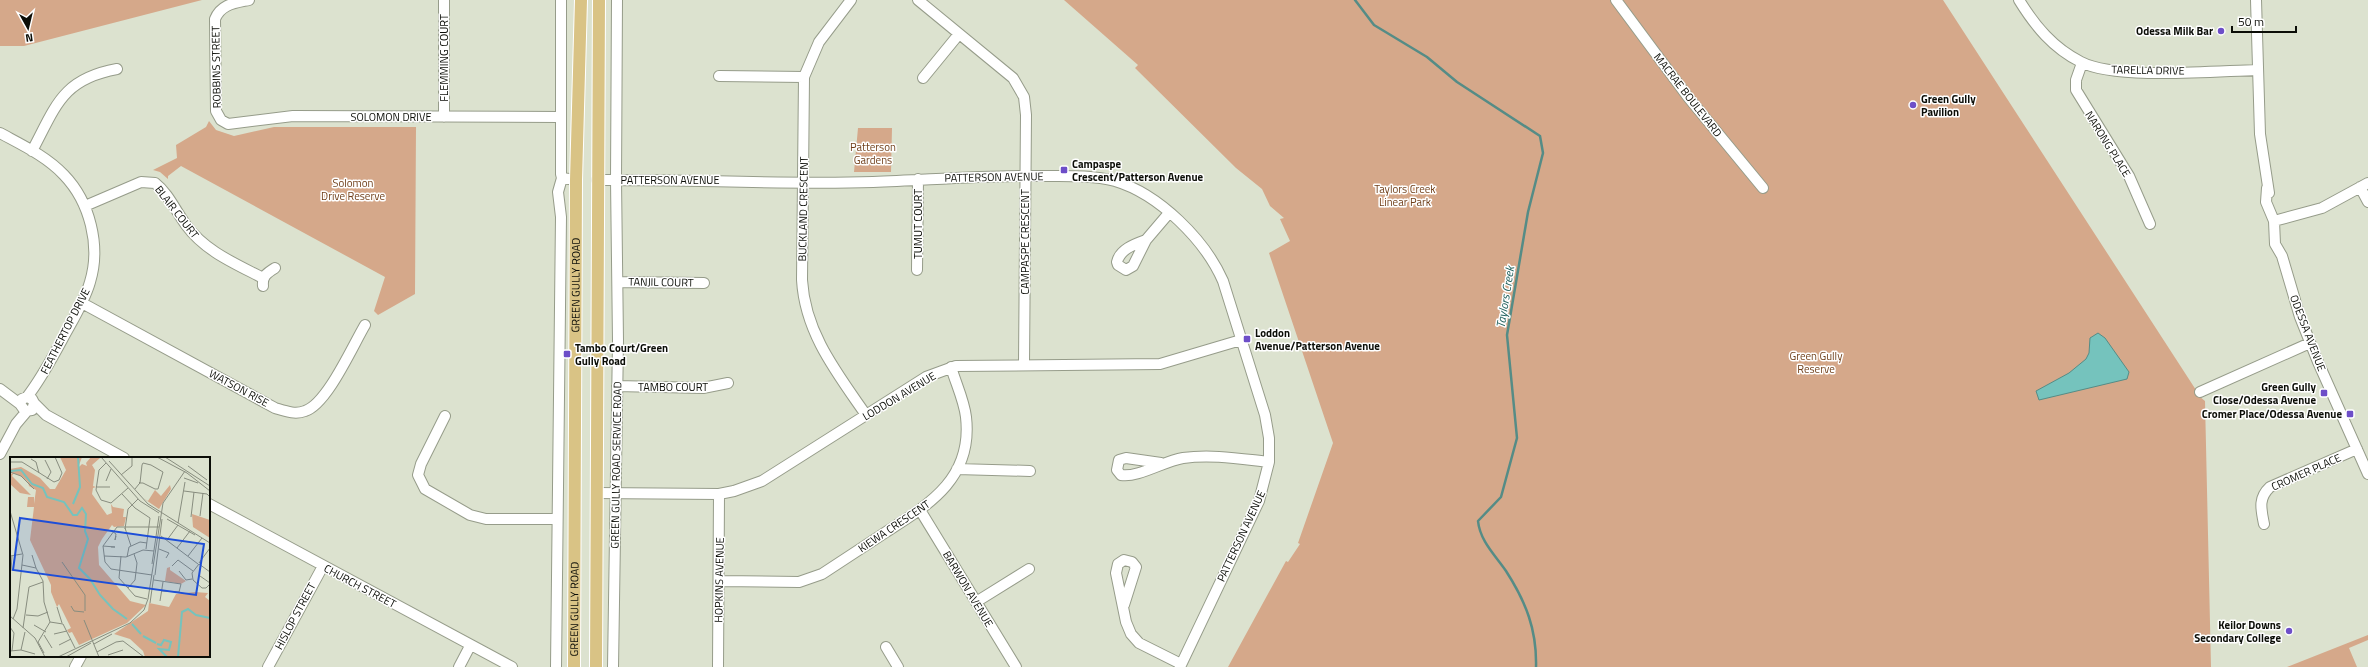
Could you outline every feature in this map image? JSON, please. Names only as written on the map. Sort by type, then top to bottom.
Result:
[{"type":"main road","name":"GREEN GULLY ROAD","points":[[574,667],[576,180],[581,0]]},
{"type":"main road","name":"GREEN GULLY ROAD","points":[[596,667],[599,0]]},
{"type":"main road","points":[[576,180],[597,180]]},
{"type":"main road","points":[[575,493],[596,493]]},
{"type":"street","name":"ROBBINS STREET","points":[[223,122],[217,114],[215,93],[215,19],[219,10],[249,0]]},
{"type":"street","name":"FLEMMING COURT","points":[[444,0],[444,117]]},
{"type":"street","points":[[556,667],[561,217],[558,192],[562,178],[560,166],[561,0]]},
{"type":"street","name":"GREEN GULLY ROAD SERVICE ROAD","points":[[613,667],[618,282],[616,180],[617,0]]},
{"type":"street","name":"BUCKLAND CRESCENT","points":[[851,0],[819,42],[804,77],[802,280],[809,322],[830,361],[866,415]]},
{"type":"street","name":"CAMPASPE CRESCENT","points":[[918,0],[1013,78],[1021,90],[1026,116],[1024,364]]},
{"type":"street","name":"MACRAE BOULEVARD","points":[[1616,0],[1688,97],[1763,188]]},
{"type":"street","name":"TARELLA DRIVE","points":[[2019,0],[2043,34],[2061,50],[2082,63],[2113,70],[2140,72],[2257,70]]},
{"type":"street","name":"ODESSA AVENUE","points":[[2256,0],[2260,134],[2267,188],[2266,202],[2277,220],[2282,256],[2310,343],[2368,474]]},
{"type":"street","points":[[923,78],[959,34]]},
{"type":"street","name":"NARONG PLACE","points":[[2082,63],[2076,80],[2076,90],[2129,176],[2150,224]]},
{"type":"street","points":[[32,151],[58,104],[68,91],[79,81],[117,69]]},
{"type":"street","points":[[719,76],[804,77]]},
{"type":"street","name":"SOLOMON DRIVE","points":[[223,122],[232,125],[271,117],[293,116],[560,117]]},
{"type":"street","name":"FEATHERTOP DRIVE","points":[[0,133],[51,163],[64,175],[85,206],[92,228],[94,247],[90,282],[82,303],[0,454]]},
{"type":"street","name":"PATTERSON AVENUE","points":[[597,180],[874,182],[918,179],[1026,176],[1086,177],[1114,181],[1144,195],[1169,213],[1196,238],[1215,262],[1223,281],[1267,423],[1269,462],[1259,501],[1180,666]]},
{"type":"street","points":[[562,178],[576,180]]},
{"type":"street","name":"TUMUT COURT","points":[[917,270],[918,179]]},
{"type":"street","name":"BLAIR COURT","points":[[85,206],[141,182],[155,183],[164,192],[185,224],[208,248],[263,282],[275,268]]},
{"type":"street","points":[[2277,220],[2322,208],[2364,185],[2368,202]]},
{"type":"street","points":[[1146,240],[1169,213]]},
{"type":"street","name":"TANJIL COURT","points":[[618,282],[704,283]]},
{"type":"street","name":"WATSON RISE","points":[[82,303],[275,408],[292,413],[305,412],[317,405],[329,390],[365,326]]},
{"type":"street","name":"LODDON AVENUE","points":[[596,493],[719,494],[762,482],[926,377],[950,367],[965,365],[1024,364],[1160,364],[1241,340]]},
{"type":"street","points":[[2200,392],[2310,343]]},
{"type":"street","name":"KIEWA CRESCENT","points":[[719,581],[807,580],[822,574],[939,496],[957,469],[964,445],[966,418],[961,396],[950,367]]},
{"type":"street","name":"TAMBO COURT","points":[[617,386],[703,388],[728,383]]},
{"type":"street","points":[[3,391],[122,457]]},
{"type":"street","points":[[446,416],[421,464],[418,475],[425,489],[470,515],[486,519],[557,519]]},
{"type":"street","name":"CROMER PLACE","points":[[2264,524],[2260,503],[2264,492],[2270,487],[2357,449]]},
{"type":"street","points":[[1161,463],[1182,458],[1212,456],[1269,462]]},
{"type":"street","points":[[957,469],[1030,471]]},
{"type":"street","points":[[558,492],[575,493]]},
{"type":"street","name":"HOPKINS AVENUE","points":[[718,667],[719,494]]},
{"type":"street","name":"CHURCH STREET","points":[[210,505],[470,646],[512,667]]},
{"type":"street","name":"BARWON AVENUE","points":[[920,510],[1016,667]]},
{"type":"street","name":"HISLOP STREET","points":[[268,667],[323,566]]},
{"type":"street","points":[[976,602],[1029,569]]},
{"type":"street","points":[[1124,605],[1126,622],[1134,639],[1180,666]]},
{"type":"street","points":[[458,667],[470,646]]},
{"type":"street","points":[[886,647],[898,667]]},
{"type":"street","points":[[75,667],[80,657]]},
{"type":"green space","points":[[0,0],[202,0],[24,46],[0,46]]},
{"type":"green space","name":"Green Gully Reserve","points":[[1064,0],[1943,0],[2196,390],[2194,392],[2205,401],[2211,667],[1228,667],[1286,561],[1288,562],[1300,544],[1298,543],[1333,443],[1269,253],[1290,241],[1280,219],[1284,218],[1270,206],[1262,189],[1236,168],[1135,68],[1138,65]]},
{"type":"green space","name":"Solomon Drive Reserve","points":[[209,121],[216,130],[234,136],[274,127],[416,127],[415,294],[378,315],[374,311],[385,277],[181,166],[168,176],[168,179],[160,172],[153,170],[177,158],[176,145],[206,127]]},
{"type":"green space","name":"Patterson Gardens","points":[[858,128],[892,128],[891,172],[854,172]]},
{"type":"green space","points":[[2368,635],[2368,640],[2349,648],[2357,667],[2287,667]]},
{"type":"water","points":[[2098,333],[2105,338],[2129,372],[2127,379],[2039,400],[2036,391],[2069,373],[2086,359],[2089,353],[2090,338]]},
{"type":"waterway","name":"Taylors Creek","points":[[1355,0],[1374,25],[1427,57],[1457,82],[1540,136],[1543,153],[1528,212],[1507,335],[1517,438],[1501,497],[1478,521],[1479,528],[1485,541],[1506,571],[1525,605],[1535,641],[1536,667]]},
{"type":"place","name":"Odessa Milk Bar","points":[[2221,31]]},
{"type":"place","name":"Green Gully Pavilion","points":[[1913,105]]},
{"type":"place","name":"Campaspe Crescent/Patterson Avenue","points":[[1064,170]]},
{"type":"place","name":"Loddon Avenue/Patterson Avenue","points":[[1247,339]]},
{"type":"place","name":"Tambo Court/Green Gully Road","points":[[567,354]]},
{"type":"place","name":"Green Gully Close/Odessa Avenue","points":[[2324,393]]},
{"type":"place","name":"Cromer Place/Odessa Avenue","points":[[2350,414]]},
{"type":"place","name":"Keilor Downs Secondary College","points":[[2289,631]]},
{"type":"park label","name":"Taylors Creek Linear Park","points":[[1405,195]]}]
